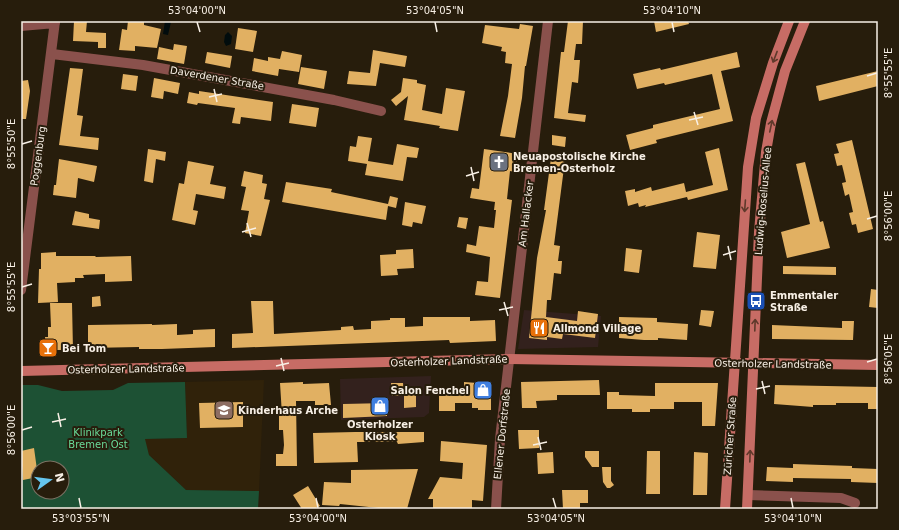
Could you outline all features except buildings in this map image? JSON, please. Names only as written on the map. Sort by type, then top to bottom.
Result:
[{"type":"main road","name":"Ludwig-Roselius-Allee","points":[[735,363],[748,175],[753,128],[773,63],[789,21]]},
{"type":"main road","name":"Ludwig-Roselius-Allee","points":[[754,364],[759,232],[766,152],[771,123],[785,71],[805,21]]},
{"type":"main road","name":"Osterholzer Landstraße","points":[[21,371],[510,359],[878,365]]},
{"type":"main road","name":"Züricher Straße","points":[[725,509],[735,363]]},
{"type":"main road","name":"Züricher Straße","points":[[747,509],[754,364]]},
{"type":"street","name":"Am Hallacker","points":[[510,359],[548,21]]},
{"type":"street","points":[[21,26],[55,22]]},
{"type":"street","name":"Poggenburg","points":[[21,290],[55,22]]},
{"type":"street","name":"Daverdener Straße","points":[[52,54],[143,65],[334,100],[381,111]]},
{"type":"street","name":"Ellener Dorfstraße","points":[[496,509],[500,439],[510,359]]},
{"type":"street","points":[[748,495],[841,498],[855,503]]},
{"type":"shaded area","points":[[165,21],[171,22],[168,35],[163,34]]},
{"type":"shaded area","points":[[228,32],[232,36],[231,44],[226,46],[224,42],[225,35]]},
{"type":"shaded area","points":[[524,310],[601,316],[598,347],[518,349]]},
{"type":"shaded area","points":[[431,376],[429,413],[424,417],[341,420],[340,379]]},
{"type":"shaded area","name":"Kinderhaus Arche","points":[[264,380],[259,491],[186,490],[149,455],[144,439],[187,438],[185,382]]},
{"type":"green space","name":"Klinikpark Bremen Ost","points":[[185,382],[187,438],[145,439],[149,455],[186,490],[259,491],[258,509],[21,509],[21,385],[38,385],[62,391],[113,390],[128,383]]},
{"type":"place","name":"Neuapostolische Kirche Bremen-Osterholz","points":[[499,162]]},
{"type":"place","name":"Emmentaler Straße","points":[[756,301]]},
{"type":"place","name":"Allmond Village","points":[[539,328]]},
{"type":"place","name":"Bei Tom","points":[[48,348]]},
{"type":"place","name":"Salon Fenchel","points":[[483,390]]},
{"type":"place","name":"Osterholzer Kiosk","points":[[380,406]]},
{"type":"place","name":"Kinderhaus Arche","points":[[224,410]]}]
